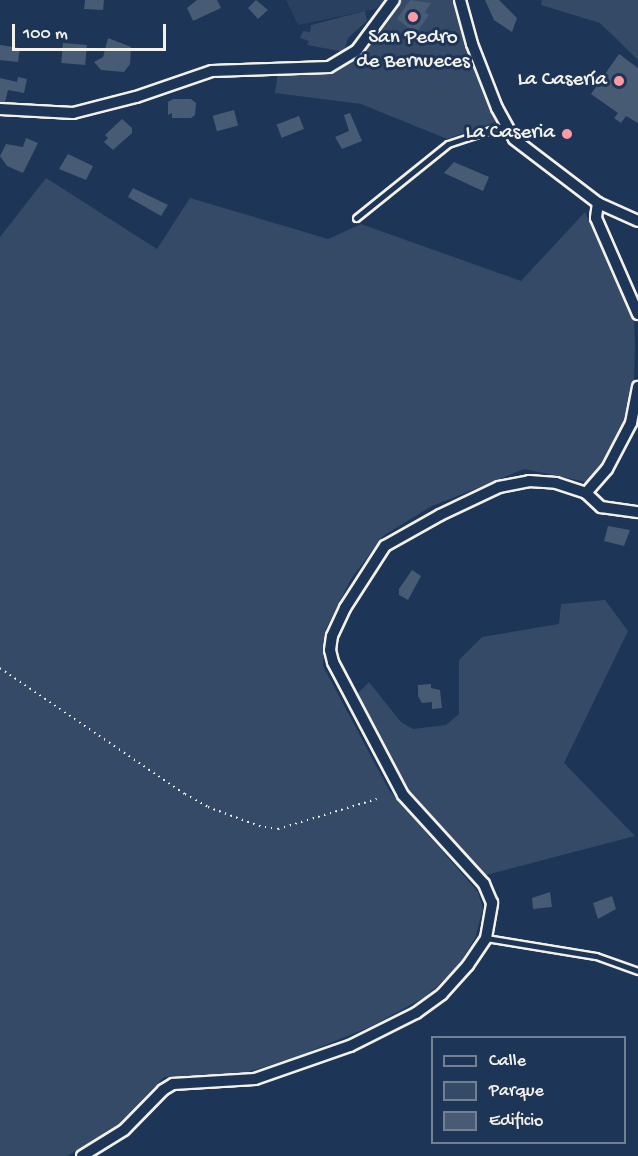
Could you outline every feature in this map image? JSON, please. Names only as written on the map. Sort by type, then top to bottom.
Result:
[{"type":"street","points":[[0,109],[73,113],[136,98],[212,71],[329,67],[357,50],[394,0]]},
{"type":"street","points":[[460,0],[471,44],[505,125],[531,154],[598,203],[638,221]]},
{"type":"street","points":[[598,203],[596,218],[638,314]]},
{"type":"street","points":[[586,493],[607,469],[631,423],[638,387]]},
{"type":"street","points":[[82,1156],[124,1130],[163,1090],[173,1084],[275,1074],[350,1046],[416,1013],[442,994],[486,938],[492,903],[484,884],[403,795],[333,662],[330,650],[332,636],[351,599],[386,546],[440,515],[499,487],[529,481],[556,483],[586,493],[601,507],[638,512]]},
{"type":"lane","points":[[356,218],[448,144],[505,125]]},
{"type":"lane","points":[[486,938],[596,956],[638,971]]},
{"type":"path","points":[[0,668],[175,788],[208,807],[278,829],[377,799]]},
{"type":"shaded area","points":[[286,0],[385,0],[375,9],[298,25]]},
{"type":"green space","points":[[394,0],[460,0],[501,120],[447,139],[361,104],[275,93],[278,72],[329,67],[346,58]]},
{"type":"green space","points":[[542,0],[638,0],[638,60],[600,23],[541,5]]},
{"type":"green space","points":[[365,11],[367,21],[348,38],[344,52],[307,45],[309,41],[300,38],[303,31],[310,32],[311,25]]},
{"type":"green space","points":[[46,178],[157,249],[190,198],[328,239],[361,224],[521,281],[585,212],[634,320],[634,382],[621,435],[599,471],[587,482],[524,469],[430,507],[383,536],[351,579],[325,631],[323,666],[389,790],[478,892],[483,909],[475,938],[457,968],[425,997],[372,1026],[296,1057],[242,1074],[164,1077],[116,1127],[67,1156],[0,1156],[0,237]]},
{"type":"green space","points":[[605,600],[628,631],[564,763],[635,836],[486,875],[406,791],[355,696],[369,682],[401,722],[413,729],[446,725],[459,714],[459,660],[482,637],[559,624],[561,604]]},
{"type":"building","points":[[85,0],[104,0],[103,10],[84,9]]},
{"type":"building","points":[[197,0],[217,0],[221,8],[193,21],[187,8]]},
{"type":"building","points":[[256,0],[268,10],[258,19],[248,8]]},
{"type":"building","name":"San Pedro de Bernueces","points":[[410,0],[431,3],[425,12],[429,15],[416,33],[397,19]]},
{"type":"building","points":[[485,0],[499,0],[517,18],[512,32],[494,20]]},
{"type":"building","points":[[108,38],[131,47],[130,64],[124,72],[101,70],[94,62],[103,57]]},
{"type":"building","points":[[63,43],[87,45],[85,65],[61,63]]},
{"type":"building","points":[[0,45],[20,48],[18,62],[0,60]]},
{"type":"building","name":"La Casería","points":[[619,54],[638,68],[638,123],[626,116],[621,123],[614,118],[618,113],[591,94]]},
{"type":"building","points":[[18,77],[27,79],[24,93],[8,90],[5,102],[0,102],[0,78],[17,82]]},
{"type":"building","points":[[173,99],[191,99],[196,103],[195,115],[191,118],[172,118],[172,113],[168,115],[168,102]]},
{"type":"building","points":[[234,110],[238,125],[217,131],[213,116]]},
{"type":"building","points":[[350,113],[362,141],[342,149],[335,137],[349,131],[344,115]]},
{"type":"building","points":[[299,116],[304,129],[282,138],[277,125]]},
{"type":"building","points":[[122,119],[132,128],[132,133],[113,150],[104,142],[108,138],[105,135]]},
{"type":"building","points":[[26,138],[38,143],[23,173],[7,166],[0,156],[6,144],[23,147]]},
{"type":"building","points":[[68,154],[93,166],[86,180],[59,169]]},
{"type":"building","points":[[454,162],[489,177],[483,191],[444,173]]},
{"type":"building","points":[[133,188],[168,205],[161,216],[128,197]]},
{"type":"building","points":[[608,526],[630,530],[624,546],[604,541]]},
{"type":"building","points":[[412,570],[421,576],[408,600],[399,595],[399,589]]},
{"type":"building","points":[[431,684],[431,688],[440,690],[442,708],[432,709],[432,702],[422,703],[418,696],[418,685]]},
{"type":"building","points":[[550,892],[552,907],[533,909],[532,898]]},
{"type":"building","points":[[612,896],[616,909],[598,919],[593,903]]},
{"type":"place","name":"San Pedro de Bernueces","points":[[413,17]]},
{"type":"place","name":"La Casería","points":[[619,81]]},
{"type":"place","name":"La Caseria","points":[[567,134]]}]
